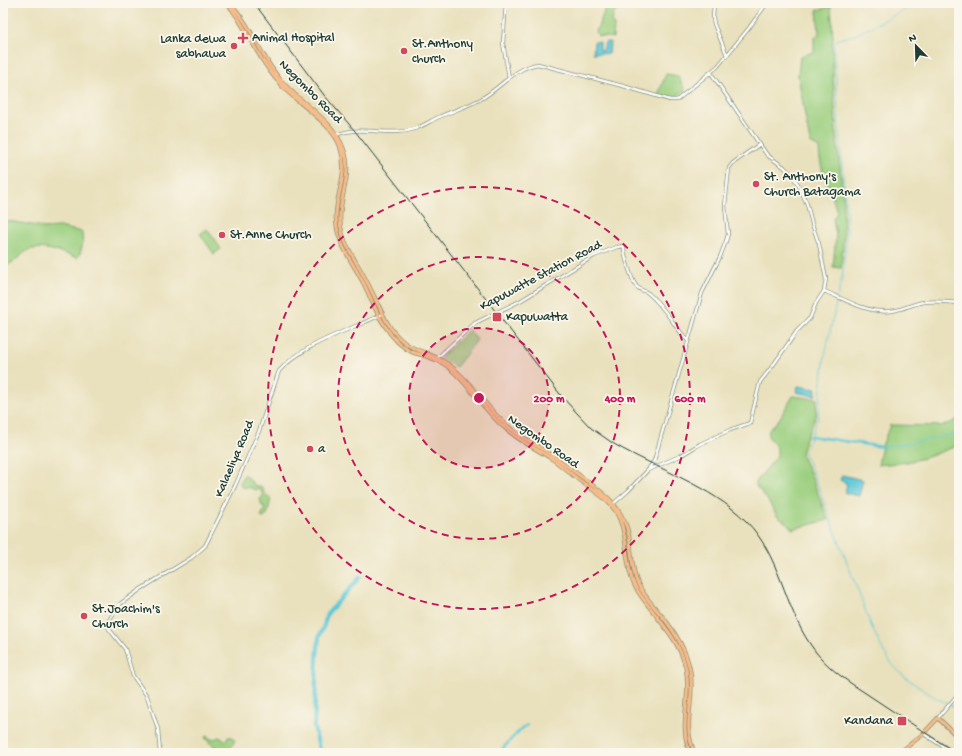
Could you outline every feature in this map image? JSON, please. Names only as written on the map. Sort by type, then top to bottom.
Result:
[{"type":"main road","name":"Negombo Road","points":[[227,3],[239,19],[258,53],[272,74],[286,90],[335,134]]},
{"type":"main road","name":"Negombo Road","points":[[230,3],[244,20],[274,72],[286,86],[327,122],[345,151],[348,168],[340,216],[342,233],[381,315],[395,334],[417,350],[450,365],[505,424],[566,464],[605,495],[624,520],[628,530],[632,565],[639,586],[674,632],[685,653],[691,672],[692,690],[684,731],[690,753]]},
{"type":"main road","name":"Negombo Road","points":[[437,359],[448,367],[504,428],[551,458],[598,493],[615,510],[625,535],[627,562],[633,584],[640,596],[670,633],[682,656],[687,671],[689,705],[688,730],[694,753]]},
{"type":"main road","points":[[899,753],[924,734],[938,718],[959,738]]},
{"type":"street","points":[[506,3],[503,42],[509,78]]},
{"type":"street","points":[[714,3],[714,24],[727,55]]},
{"type":"street","points":[[335,134],[357,131],[386,132],[411,130],[482,98],[527,67],[538,64],[674,100],[680,98],[697,82],[711,73],[727,55],[767,3]]},
{"type":"street","points":[[648,470],[680,456],[700,444],[730,430],[750,423],[760,382],[797,331],[810,318],[816,303],[824,291],[826,279],[822,255],[807,204],[798,184],[784,167],[767,155],[711,73]]},
{"type":"street","points":[[613,504],[628,491],[648,470],[654,461],[702,293],[720,257],[728,234],[725,206],[728,168],[760,144]]},
{"type":"street","name":"Kapuwatte Station Road","points":[[437,359],[475,323],[520,301],[594,256],[617,247],[624,246],[623,252],[634,283],[637,287],[647,292],[688,341]]},
{"type":"street","points":[[824,291],[870,310],[880,311],[895,311],[918,303],[959,303]]},
{"type":"street","name":"Kalaeliya Road","points":[[160,753],[158,728],[146,696],[133,676],[124,649],[109,629],[107,623],[120,604],[191,558],[205,546],[235,486],[259,431],[279,371],[298,354],[381,315]]},
{"type":"street","points":[[938,718],[959,692]]},
{"type":"street","points":[[924,734],[953,753]]},
{"type":"green space","points":[[605,3],[624,3],[620,10],[613,14],[613,38],[598,36],[596,32],[604,12]]},
{"type":"green space","points":[[831,7],[836,132],[843,194],[844,234],[841,268],[833,267],[836,235],[833,219],[837,212],[823,172],[819,148],[810,143],[798,76],[800,56],[814,52],[814,38],[819,34],[817,10]]},
{"type":"green space","points":[[666,74],[678,76],[685,90],[673,97],[658,95]]},
{"type":"green space","points":[[8,221],[43,228],[59,227],[82,232],[80,252],[77,258],[52,250],[38,248],[32,249],[10,264],[3,266],[3,222]]},
{"type":"green space","points":[[207,229],[221,249],[214,254],[200,234]]},
{"type":"green space","points":[[469,330],[477,340],[456,367],[440,358]]},
{"type":"green space","points":[[793,396],[817,399],[816,416],[801,454],[809,470],[828,520],[792,529],[777,516],[767,499],[756,486],[756,482],[777,456],[777,448],[768,436],[769,430],[780,418]]},
{"type":"green space","points":[[959,418],[959,445],[928,457],[907,462],[878,465],[882,446],[890,425],[941,426],[953,422]]},
{"type":"green space","points":[[245,474],[254,485],[263,488],[264,493],[271,499],[267,515],[264,518],[261,517],[265,507],[262,506],[260,499],[263,496],[260,489],[255,490],[242,487],[240,483]]},
{"type":"green space","points":[[208,736],[210,739],[219,737],[225,741],[228,737],[232,737],[235,740],[231,748],[231,753],[216,753],[217,751],[214,746],[208,742],[205,737]]},
{"type":"water","points":[[594,42],[600,42],[600,50],[603,51],[605,42],[610,42],[609,54],[593,53]]},
{"type":"water","points":[[798,386],[816,389],[815,396],[796,392]]},
{"type":"water","points":[[842,475],[863,480],[859,496],[845,493],[847,484],[840,480]]},
{"type":"waterway","points":[[838,295],[842,277],[847,232],[838,120],[834,42],[836,40],[857,34],[918,3]]},
{"type":"waterway","points":[[837,298],[824,361],[818,417],[804,454],[809,463],[871,625],[886,655],[892,664],[914,684],[959,709]]},
{"type":"waterway","points":[[883,447],[918,442],[959,433]]},
{"type":"waterway","points":[[810,436],[883,447]]},
{"type":"waterway","points":[[320,753],[314,727],[319,637],[327,614],[360,577]]},
{"type":"waterway","points":[[499,753],[516,734],[527,725]]},
{"type":"railway","points":[[254,3],[324,95],[355,131],[563,398],[591,428],[614,444],[717,498],[746,521],[767,549],[801,629],[816,653],[849,682],[957,753]]},
{"type":"place","name":"Animal Hospital","points":[[243,38]]},
{"type":"place","name":"Lanka dewa sabhawa","points":[[234,46]]},
{"type":"place","name":"St.Anthony church","points":[[404,51]]},
{"type":"place","name":"St. Anthony's Church Batagama","points":[[756,184]]},
{"type":"place","name":"St.Anne Church","points":[[222,235]]},
{"type":"place","name":"Kapuwatta","points":[[497,317]]},
{"type":"place","name":"a","points":[[310,449]]},
{"type":"place","name":"St.Joachim's Church","points":[[84,616]]},
{"type":"place","name":"Kandana","points":[[902,721]]}]
